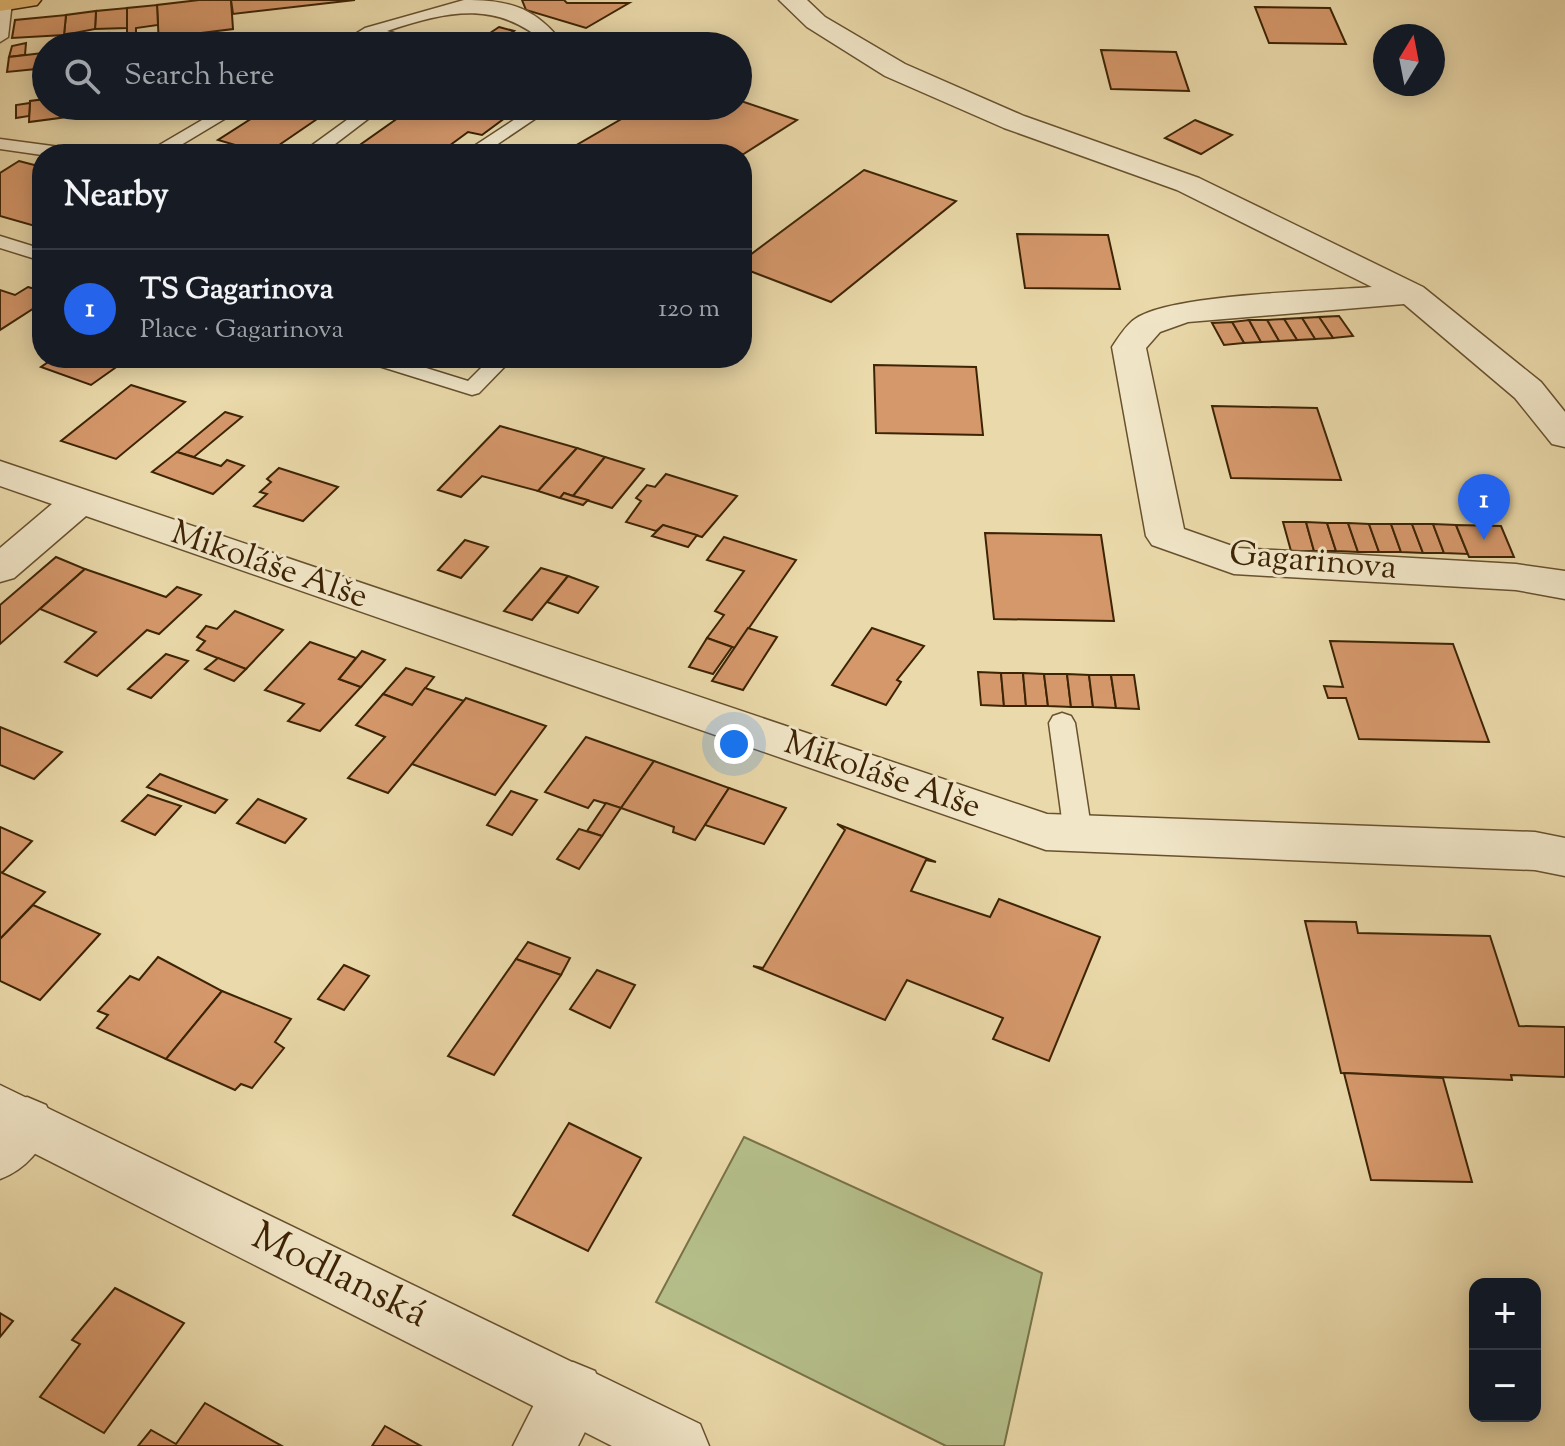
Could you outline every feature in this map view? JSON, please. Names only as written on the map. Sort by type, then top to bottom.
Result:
[{"type":"street","points":[[792,0],[816,22],[895,70],[1014,122],[1188,184],[1411,294],[1528,390],[1565,436]]},
{"type":"street","name":"Gagarinova","points":[[1411,294],[1183,312],[1148,325],[1129,347],[1166,536],[1234,561],[1516,577],[1565,585]]},
{"type":"street","name":"Mikoláše Alše","points":[[0,473],[1046,832],[1535,851],[1565,857]]},
{"type":"street","points":[[0,569],[80,501]]},
{"type":"street","name":"Modlanská","points":[[9,1128],[573,1393],[678,1446]]},
{"type":"street","points":[[544,1446],[573,1393]]},
{"type":"lane","points":[[0,37],[11,2]]},
{"type":"lane","points":[[370,31],[423,14],[492,3],[540,24],[546,32]]},
{"type":"lane","points":[[171,144],[213,120]]},
{"type":"lane","points":[[321,144],[356,120]]},
{"type":"lane","points":[[487,144],[524,120]]},
{"type":"lane","points":[[0,144],[32,148]]},
{"type":"lane","points":[[0,242],[32,252]]},
{"type":"lane","points":[[405,368],[472,389],[493,368]]},
{"type":"lane","points":[[1062,723],[1078,834]]},
{"type":"green space","points":[[744,1137],[1042,1273],[1004,1446],[946,1446],[656,1302]]},
{"type":"building","points":[[231,0],[233,29],[158,32],[157,5]]},
{"type":"building","points":[[231,0],[355,0],[233,14]]},
{"type":"building","points":[[522,0],[629,3],[586,28],[526,10]]},
{"type":"building","points":[[157,5],[158,25],[127,32],[127,8]]},
{"type":"building","points":[[1255,7],[1330,8],[1346,44],[1269,43]]},
{"type":"building","points":[[127,8],[127,28],[95,29],[96,11]]},
{"type":"building","points":[[96,11],[95,29],[64,32],[66,15]]},
{"type":"building","points":[[66,15],[64,32],[32,32],[32,37],[12,38],[15,20]]},
{"type":"building","points":[[499,27],[514,31],[512,32],[492,32]]},
{"type":"building","points":[[26,43],[25,55],[9,57],[12,46]]},
{"type":"building","points":[[1101,50],[1176,52],[1189,91],[1111,89]]},
{"type":"building","points":[[32,55],[32,69],[7,72],[9,57]]},
{"type":"building","points":[[30,101],[32,120],[44,120],[29,122]]},
{"type":"building","points":[[30,103],[29,116],[16,118],[16,105]]},
{"type":"building","points":[[752,105],[797,120],[752,149],[752,144],[578,144],[620,120],[752,120]]},
{"type":"building","points":[[249,120],[316,120],[281,144],[232,144],[218,140]]},
{"type":"building","points":[[395,120],[502,120],[482,135],[468,132],[452,144],[361,144]]},
{"type":"building","points":[[1195,120],[1232,135],[1201,154],[1165,138]]},
{"type":"building","points":[[19,161],[32,164],[32,225],[0,216],[0,173]]},
{"type":"building","points":[[864,170],[956,201],[831,302],[752,272],[752,254]]},
{"type":"building","points":[[1017,234],[1108,235],[1120,289],[1025,288]]},
{"type":"building","points":[[28,287],[32,288],[32,309],[0,330],[0,290],[15,295]]},
{"type":"building","points":[[1339,316],[1353,336],[1333,338],[1319,317]]},
{"type":"building","points":[[1319,317],[1333,338],[1315,339],[1302,318]]},
{"type":"building","points":[[1302,318],[1315,339],[1297,340],[1284,319]]},
{"type":"building","points":[[1284,319],[1297,340],[1279,341],[1267,320]]},
{"type":"building","points":[[1249,320],[1261,342],[1244,343],[1232,322]]},
{"type":"building","points":[[1249,320],[1267,320],[1279,341],[1261,342]]},
{"type":"building","points":[[1232,322],[1244,343],[1224,345],[1212,323]]},
{"type":"building","points":[[874,365],[976,367],[983,435],[876,433]]},
{"type":"building","points":[[44,368],[115,368],[91,385]]},
{"type":"building","points":[[131,385],[185,402],[116,459],[61,441]]},
{"type":"building","points":[[1212,406],[1317,408],[1341,480],[1231,478]]},
{"type":"building","points":[[225,412],[242,417],[194,457],[177,452]]},
{"type":"building","points":[[500,426],[577,448],[538,491],[482,476],[461,497],[438,490]]},
{"type":"building","points":[[577,448],[605,457],[573,496],[564,493],[560,498],[538,491]]},
{"type":"building","points":[[177,452],[221,466],[227,460],[244,466],[213,494],[152,472]]},
{"type":"building","points":[[605,457],[644,469],[612,508],[573,496]]},
{"type":"building","points":[[279,468],[338,487],[303,521],[254,506],[267,494],[260,492],[271,482],[267,479]]},
{"type":"building","points":[[666,474],[737,496],[702,537],[663,525],[656,531],[626,522],[641,501],[636,498],[647,485],[655,487]]},
{"type":"building","points":[[564,493],[588,500],[583,505],[560,498]]},
{"type":"building","points":[[1283,522],[1306,522],[1314,551],[1291,551]]},
{"type":"building","points":[[1306,522],[1327,523],[1336,551],[1314,551]]},
{"type":"building","points":[[1327,523],[1348,523],[1358,552],[1336,551]]},
{"type":"building","points":[[1348,523],[1369,524],[1379,552],[1358,552]]},
{"type":"building","points":[[1369,524],[1391,524],[1401,552],[1379,552]]},
{"type":"building","points":[[1391,524],[1412,524],[1423,553],[1401,552]]},
{"type":"building","points":[[1412,524],[1433,524],[1444,553],[1423,553]]},
{"type":"building","points":[[1433,524],[1456,525],[1468,554],[1444,553]]},
{"type":"building","points":[[663,525],[697,535],[688,547],[652,536]]},
{"type":"building","points":[[1456,525],[1501,526],[1514,557],[1469,557]]},
{"type":"building","points":[[985,533],[1101,535],[1114,621],[994,619]]},
{"type":"building","points":[[724,537],[796,560],[735,648],[707,638],[724,615],[715,611],[744,571],[707,560]]},
{"type":"building","points":[[465,540],[488,547],[461,578],[438,570]]},
{"type":"building","points":[[56,557],[85,569],[0,644],[0,605]]},
{"type":"building","points":[[541,568],[568,576],[532,620],[504,611]]},
{"type":"building","points":[[85,569],[166,597],[177,587],[201,595],[159,634],[147,630],[97,676],[65,662],[96,632],[40,609]]},
{"type":"building","points":[[568,576],[598,587],[578,613],[547,602]]},
{"type":"building","points":[[235,611],[283,630],[246,669],[197,650],[205,641],[197,637],[206,626],[217,629]]},
{"type":"building","points":[[748,628],[777,637],[743,690],[712,681]]},
{"type":"building","points":[[872,628],[924,646],[897,680],[901,682],[886,705],[832,685]]},
{"type":"building","points":[[707,638],[732,647],[713,674],[689,667]]},
{"type":"building","points":[[1330,641],[1453,644],[1489,742],[1359,739],[1346,698],[1328,698],[1324,686],[1343,687]]},
{"type":"building","points":[[310,642],[356,658],[339,679],[361,687],[320,731],[288,721],[304,704],[265,690]]},
{"type":"building","points":[[362,651],[385,660],[361,687],[339,679]]},
{"type":"building","points":[[166,654],[188,661],[151,698],[128,689]]},
{"type":"building","points":[[218,658],[246,669],[234,681],[205,669]]},
{"type":"building","points":[[406,668],[434,677],[412,705],[383,694]]},
{"type":"building","points":[[978,672],[1001,673],[1004,706],[981,705]]},
{"type":"building","points":[[1001,673],[1023,673],[1026,706],[1004,706]]},
{"type":"building","points":[[1023,673],[1044,674],[1048,706],[1026,706]]},
{"type":"building","points":[[1044,674],[1067,674],[1071,707],[1048,706]]},
{"type":"building","points":[[1067,674],[1089,675],[1093,707],[1071,707]]},
{"type":"building","points":[[1089,675],[1111,675],[1116,708],[1093,707]]},
{"type":"building","points":[[1111,675],[1134,675],[1139,709],[1116,708]]},
{"type":"building","points":[[425,688],[464,701],[388,793],[348,778],[385,737],[356,725],[383,694],[412,705]]},
{"type":"building","points":[[466,698],[546,726],[495,795],[412,764]]},
{"type":"building","points":[[0,727],[62,752],[34,779],[0,765]]},
{"type":"building","points":[[586,737],[654,761],[621,808],[594,800],[588,808],[545,792]]},
{"type":"building","points":[[654,761],[729,788],[695,840],[673,832],[674,827],[621,808]]},
{"type":"building","points":[[160,774],[227,800],[215,813],[147,787]]},
{"type":"building","points":[[729,788],[786,808],[764,844],[705,825]]},
{"type":"building","points":[[511,791],[537,800],[512,835],[487,825]]},
{"type":"building","points":[[148,795],[181,806],[155,835],[122,821]]},
{"type":"building","points":[[258,799],[306,819],[285,843],[237,823]]},
{"type":"building","points":[[606,803],[621,808],[602,836],[587,831]]},
{"type":"building","points":[[837,824],[936,862],[926,860],[911,891],[990,917],[999,899],[1100,937],[1049,1061],[993,1039],[1003,1018],[907,980],[885,1020],[753,966],[763,968],[845,830]]},
{"type":"building","points":[[0,827],[32,841],[2,873],[0,872]]},
{"type":"building","points":[[579,829],[602,836],[579,869],[557,859]]},
{"type":"building","points":[[0,872],[45,892],[0,939]]},
{"type":"building","points":[[33,905],[100,934],[40,1000],[0,981],[0,939]]},
{"type":"building","points":[[1305,921],[1356,922],[1358,933],[1490,936],[1519,1026],[1565,1027],[1565,1077],[1511,1075],[1512,1080],[1341,1073]]},
{"type":"building","points":[[528,942],[570,958],[561,975],[516,959]]},
{"type":"building","points":[[158,957],[222,991],[166,1059],[97,1028],[108,1015],[98,1011],[130,976],[139,980]]},
{"type":"building","points":[[516,959],[561,975],[494,1075],[448,1056]]},
{"type":"building","points":[[344,965],[369,976],[344,1010],[318,999]]},
{"type":"building","points":[[597,970],[635,985],[610,1028],[570,1009]]},
{"type":"building","points":[[222,991],[291,1019],[275,1042],[284,1048],[252,1088],[241,1084],[235,1090],[166,1059]]},
{"type":"building","points":[[1344,1073],[1443,1078],[1472,1182],[1371,1180]]},
{"type":"building","points":[[569,1123],[641,1158],[588,1251],[513,1215]]},
{"type":"building","points":[[115,1288],[184,1323],[104,1433],[40,1397],[80,1344],[72,1340]]},
{"type":"building","points":[[0,1313],[13,1321],[0,1337]]},
{"type":"building","points":[[205,1403],[282,1446],[138,1446],[151,1430],[176,1444]]},
{"type":"building","points":[[385,1426],[421,1446],[372,1446]]},
{"type":"place","name":"TS Gagarinova","points":[[1484,540]]}]
